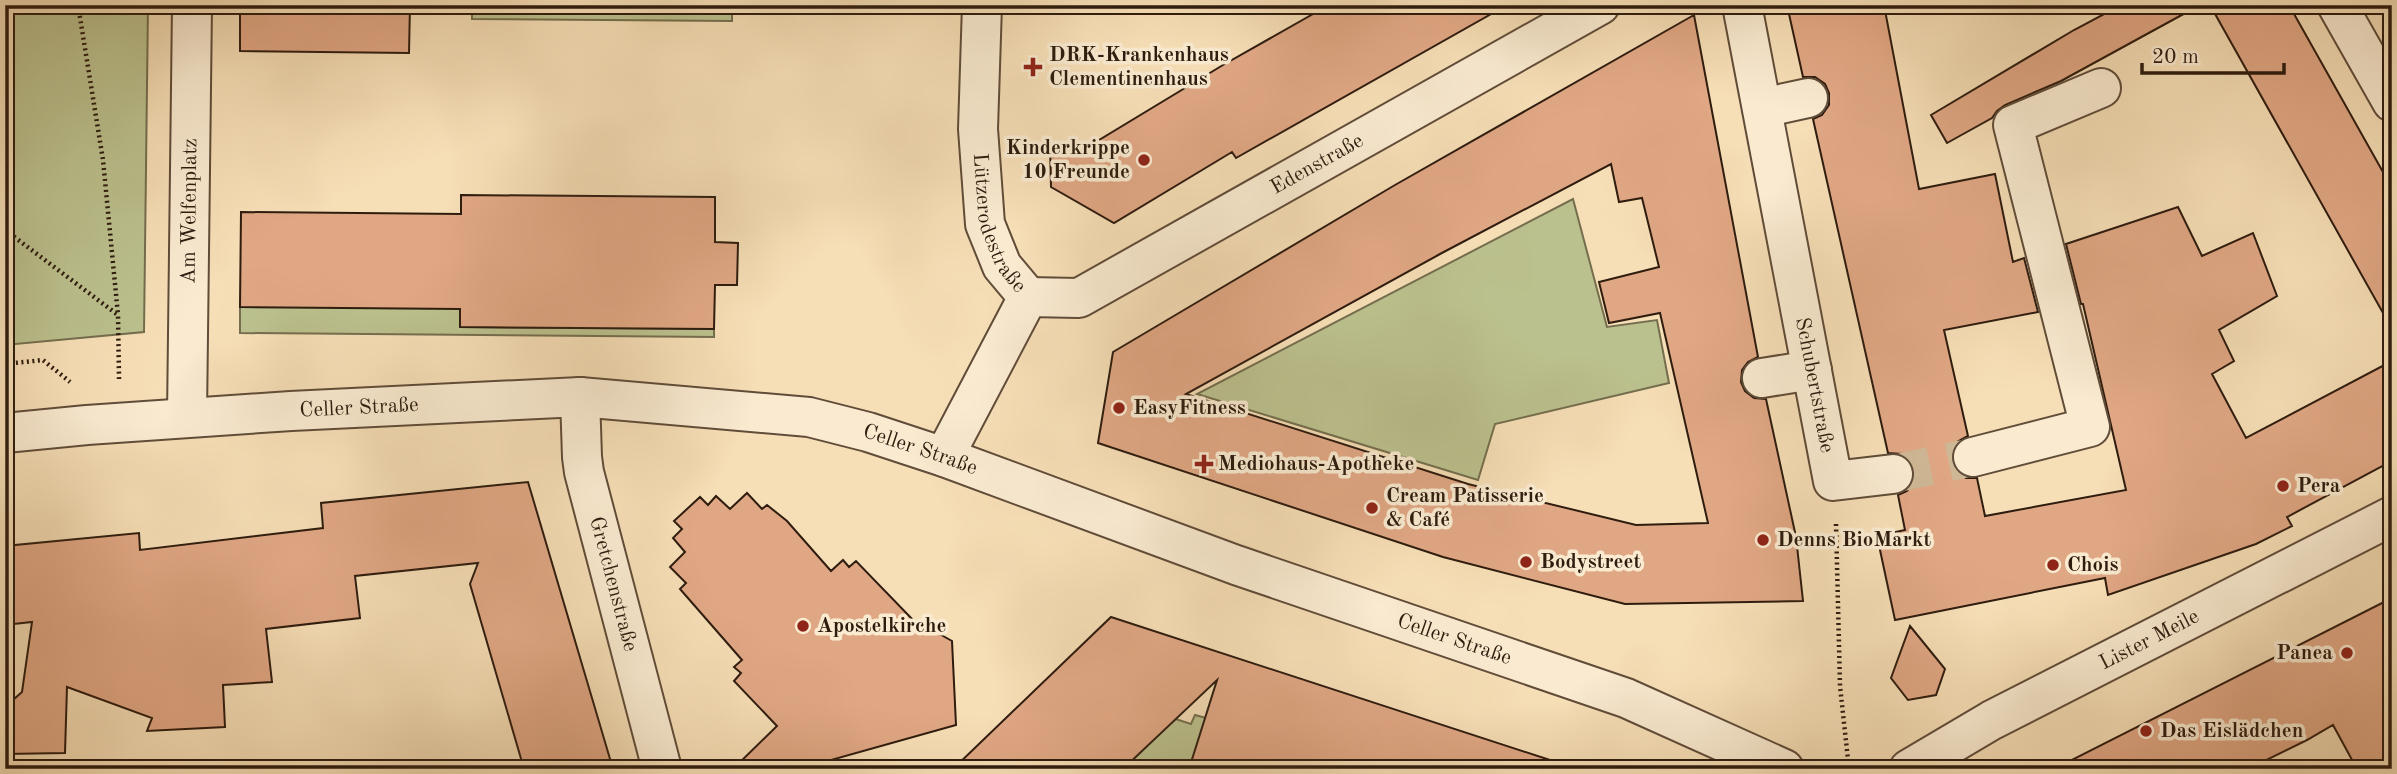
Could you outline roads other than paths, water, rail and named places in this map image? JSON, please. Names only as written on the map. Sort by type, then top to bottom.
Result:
[{"type":"street","name":"Am Welfenplatz","points":[[187,418],[192,5]]},
{"type":"street","name":"Lützerodestraße","points":[[944,457],[1028,297],[1002,266],[985,224],[978,129],[982,5]]},
{"type":"street","name":"Edenstraße","points":[[1028,297],[1079,298],[1600,5]]},
{"type":"street","name":"Schubertstraße","points":[[1742,5],[1833,481],[1893,474]]},
{"type":"street","points":[[2337,5],[2392,102]]},
{"type":"street","points":[[1973,457],[2090,427],[2013,125],[2101,88]]},
{"type":"street","points":[[1762,108],[1808,99]]},
{"type":"street","points":[[1762,378],[1812,370]]},
{"type":"street","name":"Celler Straße","points":[[5,433],[120,422],[326,409],[580,397],[809,417],[868,432],[944,457],[1236,565],[1626,698],[1784,769]]},
{"type":"street","name":"Gretchenstraße","points":[[580,397],[584,472],[662,769]]},
{"type":"street","name":"Lister Meile","points":[[1909,769],[1992,720],[2392,516]]},
{"type":"tunnel","points":[[1893,474],[1973,457]]},
{"type":"place","name":"DRK-Krankenhaus Clementinenhaus","points":[[1033,67]]},
{"type":"place","name":"Kinderkrippe 10 Freunde","points":[[1144,160]]},
{"type":"place","name":"EasyFitness","points":[[1119,408]]},
{"type":"place","name":"Mediohaus-Apotheke","points":[[1204,464]]},
{"type":"place","name":"Pera","points":[[2283,486]]},
{"type":"place","name":"Cream Patisserie & Café","points":[[1372,508]]},
{"type":"place","name":"Denns BioMarkt","points":[[1763,540]]},
{"type":"place","name":"Bodystreet","points":[[1526,562]]},
{"type":"place","name":"Chois","points":[[2053,565]]},
{"type":"place","name":"Apostelkirche","points":[[803,626]]},
{"type":"place","name":"Panea","points":[[2347,653]]},
{"type":"place","name":"Das Eislädchen","points":[[2146,731]]}]
